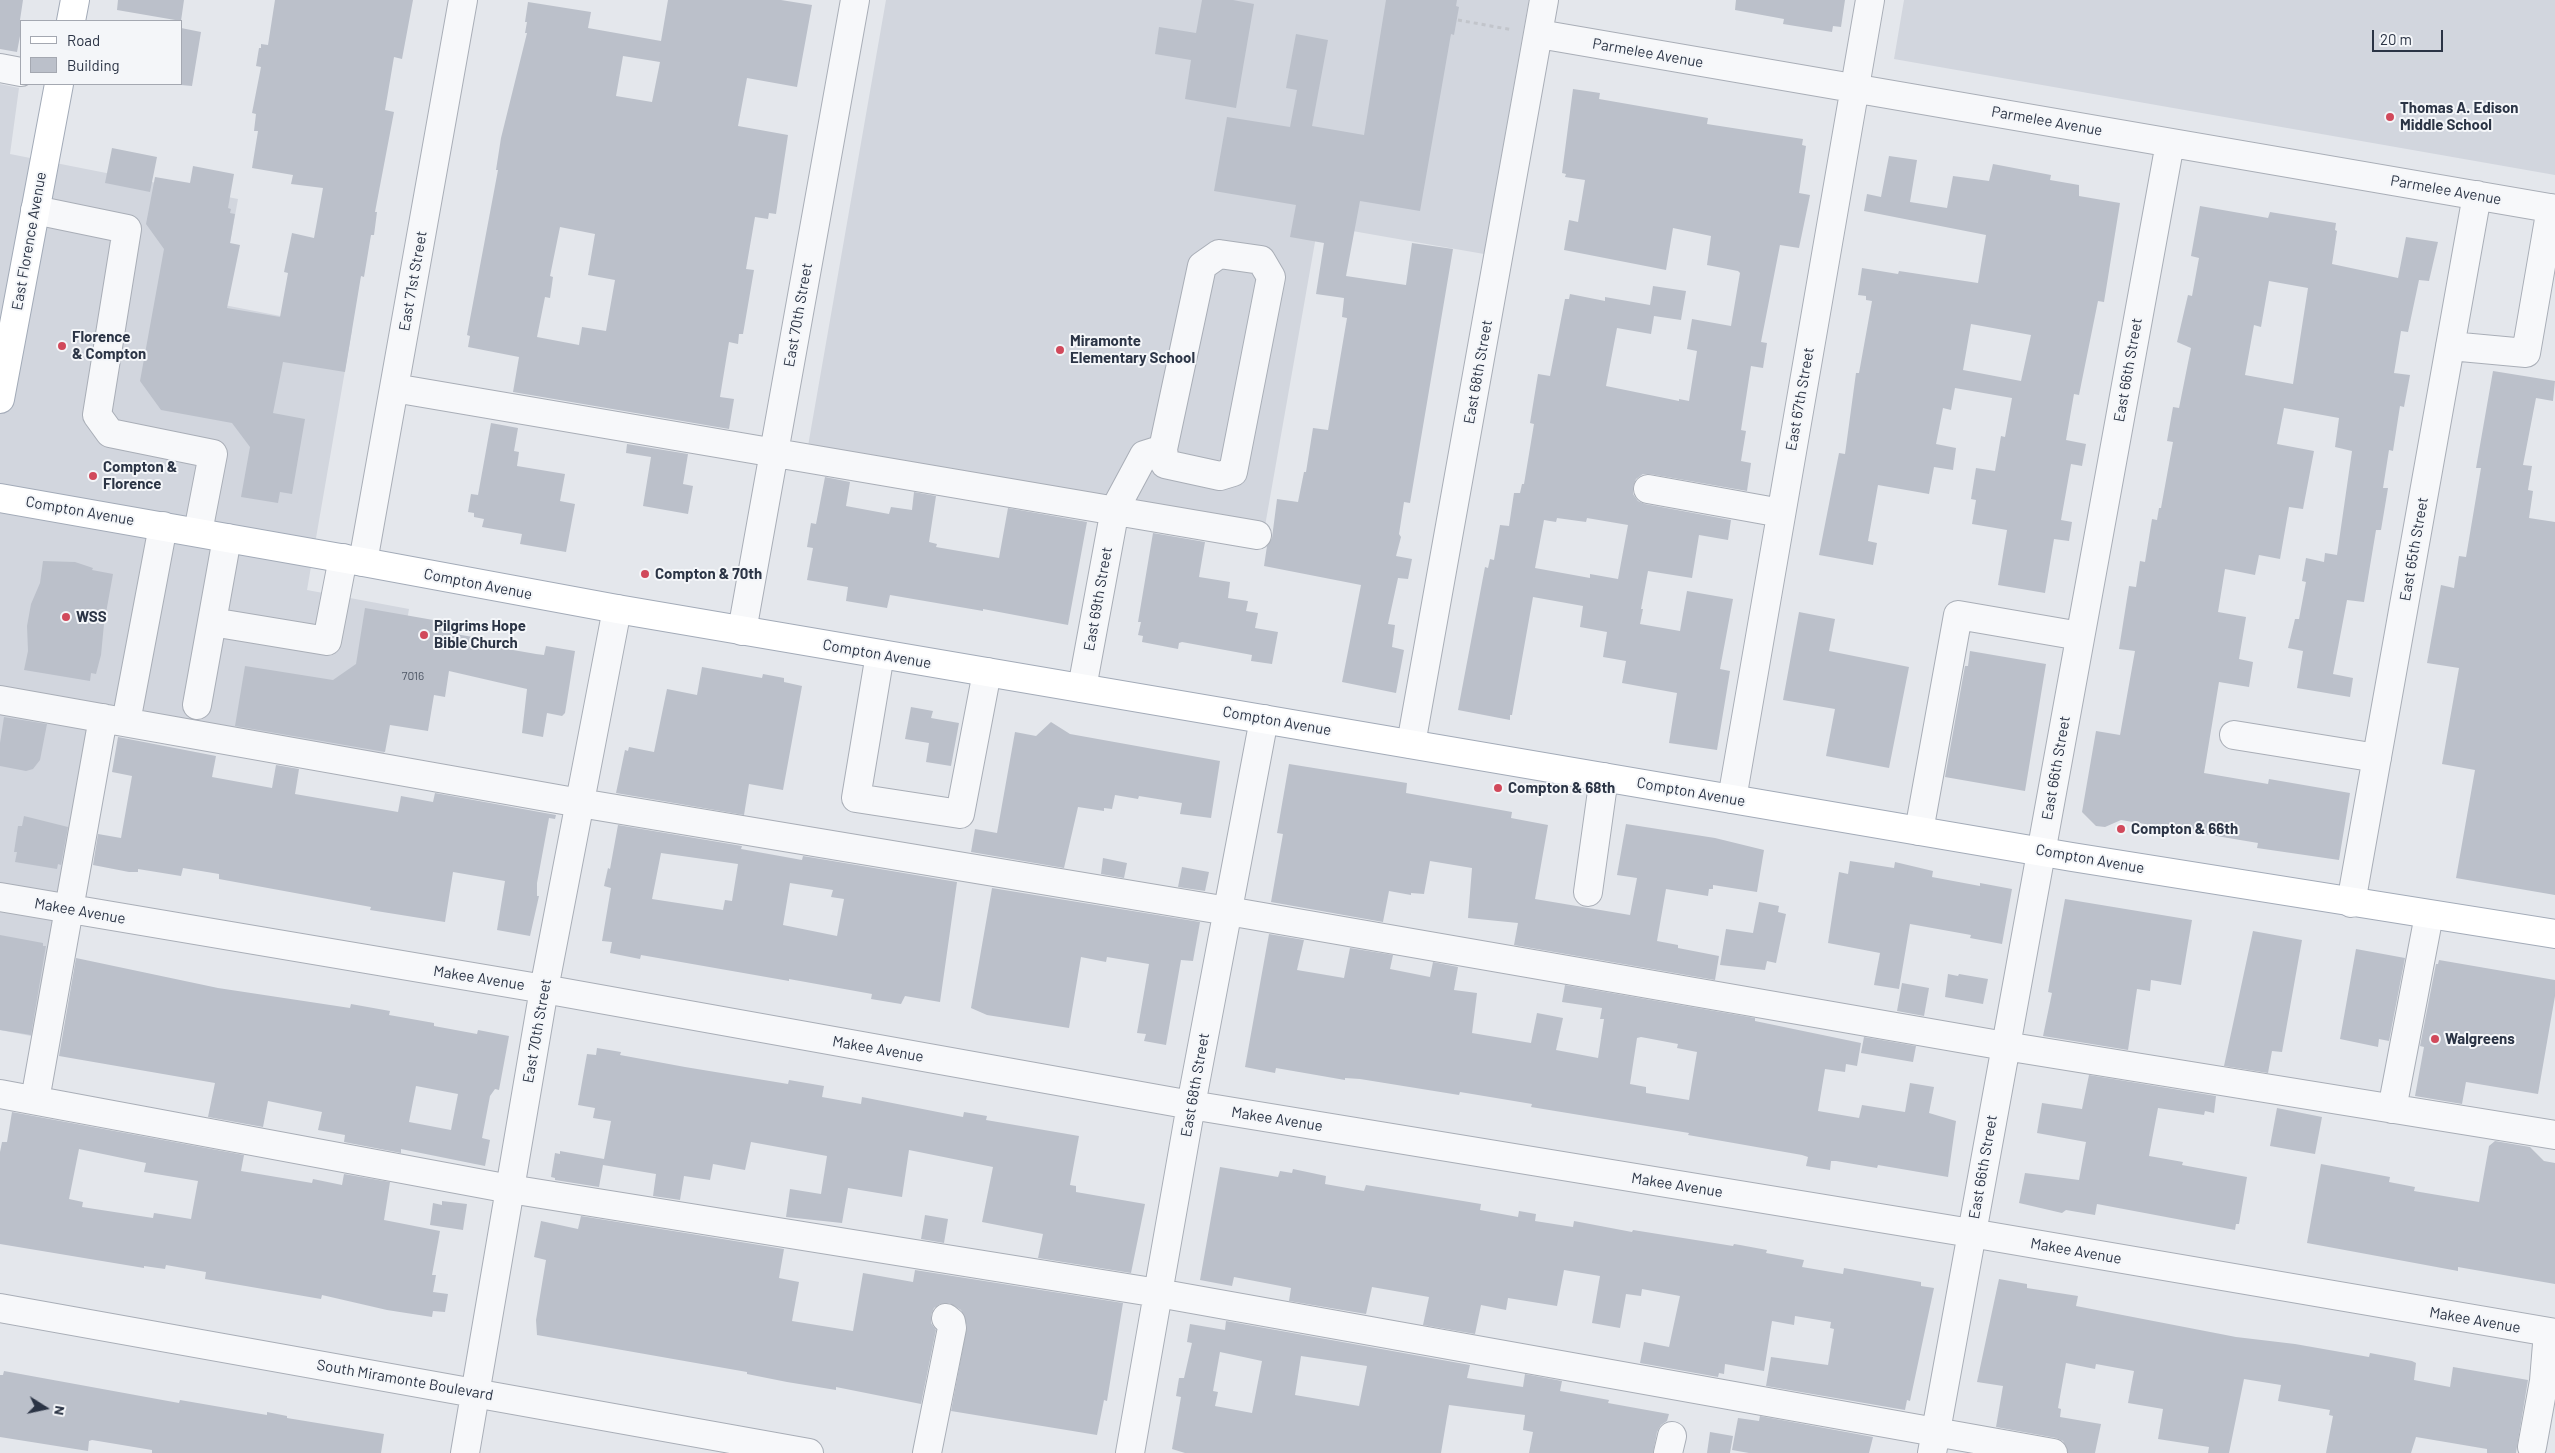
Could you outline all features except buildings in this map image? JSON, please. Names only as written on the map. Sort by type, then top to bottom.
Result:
[{"type":"main road","points":[[71,20],[75,0]]},
{"type":"main road","name":"East Florence Avenue","points":[[0,399],[7,327],[34,210],[59,85]]},
{"type":"main road","name":"Compton Avenue","points":[[0,498],[353,560],[617,610],[1264,718],[1919,831],[2351,903],[2555,934]]},
{"type":"street","name":"East 71st Street","points":[[212,622],[328,641],[353,560],[394,388],[464,0]]},
{"type":"street","name":"East 70th Street","points":[[742,630],[855,0]]},
{"type":"street","name":"East 68th Street","points":[[1411,744],[1544,0]]},
{"type":"street","name":"East 67th Street","points":[[1732,799],[1870,0]]},
{"type":"street","name":"Parmelee Avenue","points":[[1539,34],[2553,208]]},
{"type":"street","points":[[0,68],[20,72]]},
{"type":"street","name":"East 66th Street","points":[[1933,1443],[2170,143]]},
{"type":"street","name":"East 65th Street","points":[[2351,903],[2477,195]]},
{"type":"street","points":[[2450,346],[2526,353],[2553,208]]},
{"type":"street","points":[[34,210],[127,229],[96,415],[110,433],[213,454],[198,532]]},
{"type":"street","points":[[1219,254],[1261,260],[1270,277],[1233,472],[1220,476],[1165,464],[1163,449],[1202,266],[1219,254]]},
{"type":"street","points":[[394,388],[1115,509],[1256,535]]},
{"type":"street","name":"East 69th Street","points":[[1082,688],[1115,509],[1144,455],[1163,449]]},
{"type":"street","points":[[1648,489],[1781,513]]},
{"type":"street","points":[[35,1100],[69,909],[163,526]]},
{"type":"street","points":[[197,705],[227,538]]},
{"type":"street","name":"East 70th Street","points":[[465,1453],[544,989],[617,610]]},
{"type":"street","points":[[1919,831],[1958,615],[2080,636]]},
{"type":"street","points":[[880,654],[856,798],[960,814],[987,672]]},
{"type":"street","points":[[0,700],[580,803],[1228,911],[2006,1046],[2555,1135]]},
{"type":"street","name":"East 68th Street","points":[[1130,1453],[1191,1105],[1264,718]]},
{"type":"street","points":[[2234,735],[2377,758]]},
{"type":"street","points":[[1588,892],[1604,777]]},
{"type":"street","name":"Makee Avenue","points":[[0,897],[544,989],[1191,1105],[1971,1233],[2552,1333]]},
{"type":"street","points":[[2392,1109],[2429,915]]},
{"type":"street","points":[[0,1094],[510,1189],[1158,1293],[1933,1443],[2053,1453]]},
{"type":"street","name":"South Miramonte Boulevard","points":[[0,1308],[809,1453]]},
{"type":"street","points":[[927,1453],[952,1328],[951,1322],[946,1318]]},
{"type":"street","points":[[2532,1447],[2552,1333]]},
{"type":"path","points":[[1458,20],[1539,34]]},
{"type":"shaded area","name":"Miramonte Elementary School","points":[[886,0],[1529,0],[1484,254],[1318,225],[1265,526],[808,446]]},
{"type":"shaded area","name":"Thomas A. Edison Middle School","points":[[1904,0],[2555,0],[2555,175],[1894,59]]},
{"type":"shaded area","points":[[0,84],[19,88],[10,154],[238,199],[219,304],[352,330],[307,590],[409,609],[383,759],[100,708],[36,1037],[0,1030]]},
{"type":"place","name":"Thomas A. Edison Middle School","points":[[2390,117]]},
{"type":"place","name":"Florence & Compton","points":[[62,346]]},
{"type":"place","name":"Miramonte Elementary School","points":[[1060,350]]},
{"type":"place","name":"Compton & Florence","points":[[93,476]]},
{"type":"place","name":"Compton & 70th","points":[[645,574]]},
{"type":"place","name":"WSS","points":[[66,617]]},
{"type":"place","name":"Pilgrims Hope Bible Church","points":[[424,635]]},
{"type":"place","name":"Compton & 68th","points":[[1498,788]]},
{"type":"place","name":"Compton & 66th","points":[[2121,829]]},
{"type":"place","name":"Walgreens","points":[[2435,1039]]}]
